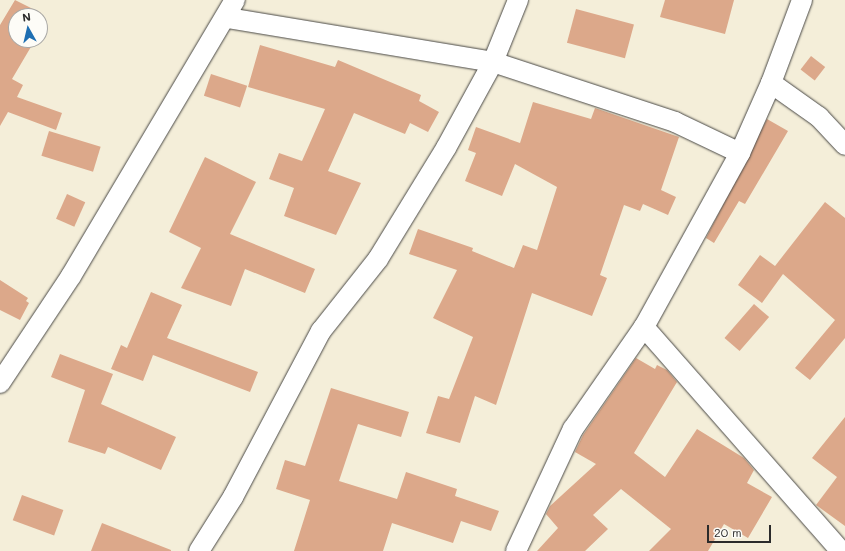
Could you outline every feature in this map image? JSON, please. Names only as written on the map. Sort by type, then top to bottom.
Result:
[{"type":"street","points":[[199,551],[233,497],[321,331],[378,259],[446,148],[493,62],[518,0]]},
{"type":"street","points":[[516,551],[573,429],[644,327],[740,152],[771,83],[802,0]]},
{"type":"street","points":[[0,383],[71,276],[232,9],[493,62],[675,122],[740,152]]},
{"type":"street","points":[[771,83],[819,117],[845,145]]},
{"type":"street","points":[[644,327],[841,551]]},
{"type":"building","points":[[15,0],[31,8],[10,8]]},
{"type":"building","points":[[665,0],[734,0],[725,34],[660,17]]},
{"type":"building","points":[[576,9],[634,25],[625,58],[567,43]]},
{"type":"building","points":[[8,12],[8,48],[30,48],[12,79],[23,85],[17,97],[62,113],[56,130],[8,112],[0,126],[0,25]]},
{"type":"building","points":[[260,45],[335,67],[338,60],[421,95],[419,101],[439,112],[428,132],[410,123],[405,134],[354,113],[328,171],[361,183],[336,235],[284,216],[294,188],[269,179],[279,153],[302,161],[325,109],[248,87]]},
{"type":"building","points":[[811,56],[825,67],[815,80],[801,69]]},
{"type":"building","points":[[211,74],[247,86],[240,108],[204,96]]},
{"type":"building","points":[[533,102],[591,119],[595,108],[679,137],[661,190],[676,197],[668,215],[643,204],[640,211],[624,205],[600,275],[607,278],[592,316],[532,293],[496,405],[475,396],[460,443],[426,433],[438,396],[449,399],[473,337],[433,318],[457,270],[409,254],[418,229],[473,248],[472,251],[514,268],[523,245],[537,250],[557,187],[515,164],[502,196],[465,181],[476,153],[468,150],[476,127],[520,143]]},
{"type":"building","points":[[767,119],[788,131],[745,204],[739,201],[714,243],[706,238]]},
{"type":"building","points":[[49,131],[101,147],[93,172],[41,156]]},
{"type":"building","points":[[205,157],[256,182],[230,234],[315,269],[305,293],[245,269],[231,306],[181,288],[201,248],[169,232]]},
{"type":"building","points":[[67,194],[85,202],[74,227],[56,219]]},
{"type":"building","points":[[825,202],[845,218],[845,338],[810,380],[795,368],[835,320],[783,274],[762,303],[738,285],[760,255],[775,266]]},
{"type":"building","points":[[0,280],[28,298],[26,301],[29,303],[20,320],[0,310]]},
{"type":"building","points":[[151,292],[182,305],[167,338],[258,372],[250,392],[153,355],[143,381],[111,369],[121,345],[127,348]]},
{"type":"building","points":[[754,304],[769,317],[740,351],[724,338]]},
{"type":"building","points":[[60,354],[113,374],[101,404],[176,437],[161,470],[108,447],[105,454],[68,442],[85,390],[51,377]]},
{"type":"building","points":[[636,358],[655,369],[657,365],[667,370],[677,382],[634,453],[665,477],[697,429],[744,458],[754,470],[747,483],[772,497],[748,538],[724,524],[708,551],[649,551],[671,529],[621,489],[593,515],[608,529],[585,551],[537,551],[558,528],[546,514],[550,506],[596,464],[575,452],[583,435]]},
{"type":"building","points":[[331,388],[409,412],[401,437],[358,424],[339,481],[397,499],[406,472],[457,489],[455,496],[499,511],[491,531],[461,521],[453,543],[392,523],[383,551],[294,551],[310,500],[276,489],[285,460],[305,466]]},
{"type":"building","points":[[845,417],[845,526],[816,505],[837,477],[812,458]]},
{"type":"building","points":[[22,495],[63,510],[54,535],[13,520]]},
{"type":"building","points":[[102,523],[171,550],[171,551],[91,551]]}]
